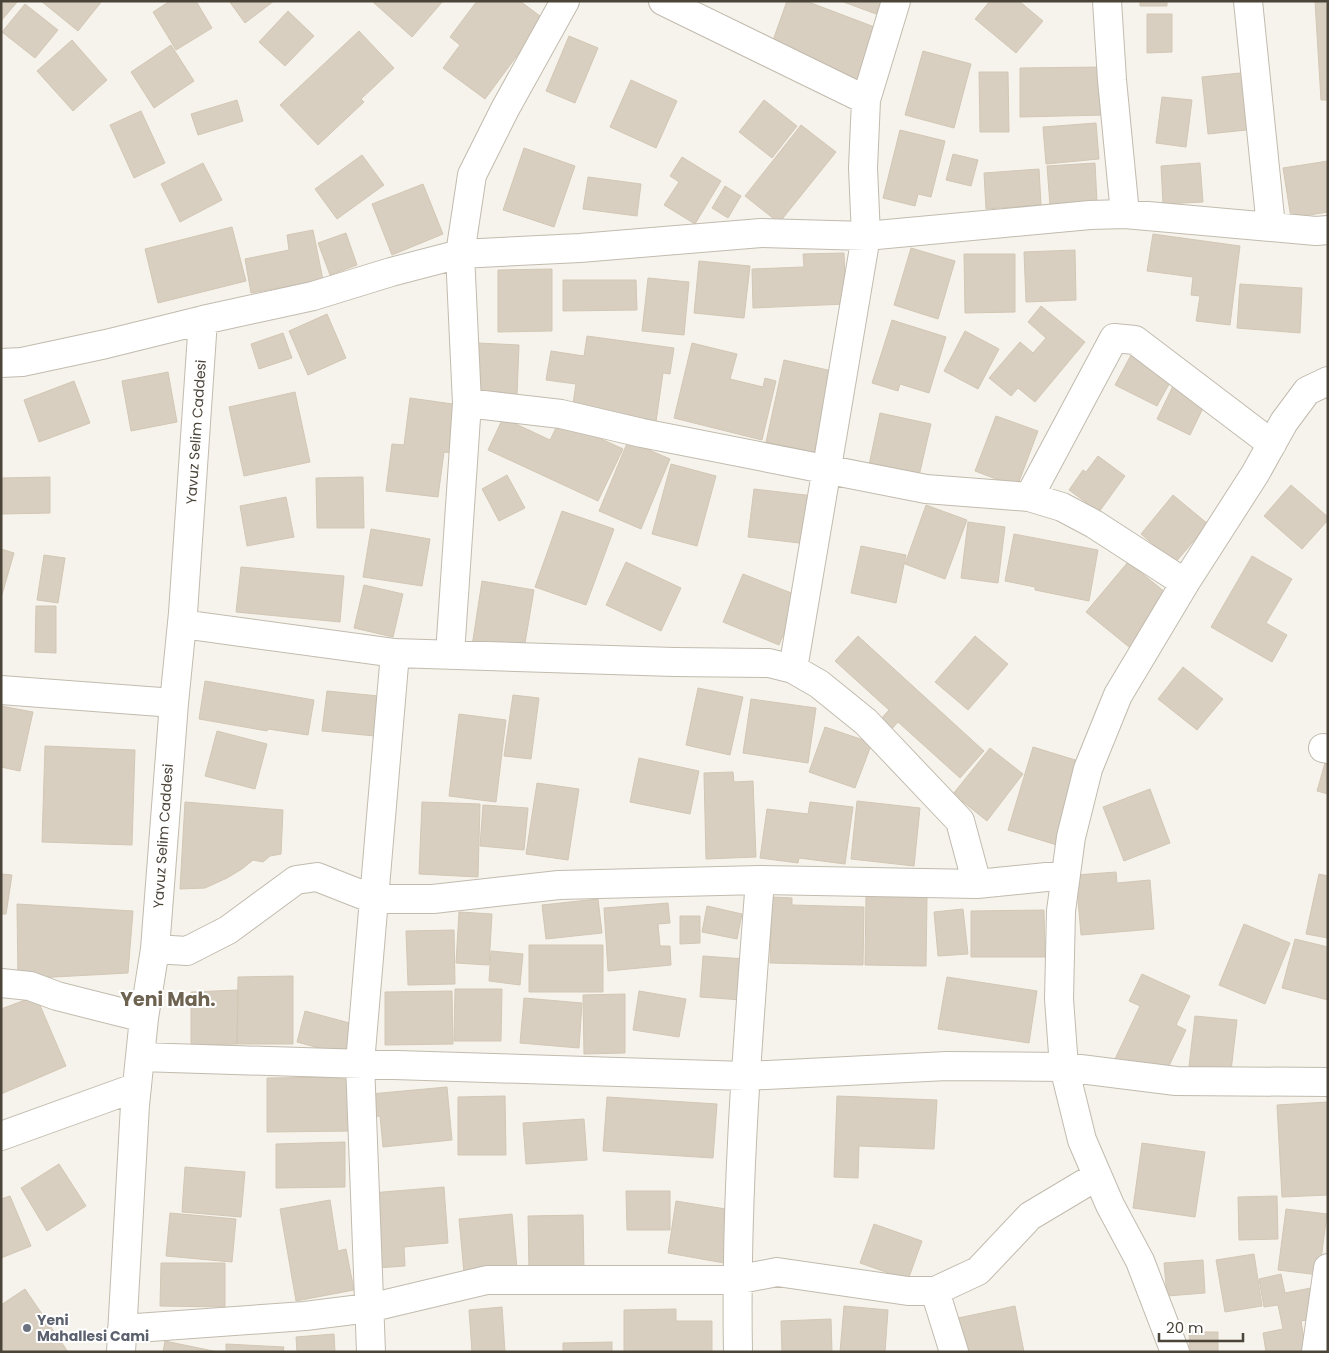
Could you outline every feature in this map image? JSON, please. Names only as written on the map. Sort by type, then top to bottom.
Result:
[{"type":"street","points":[[450,654],[467,403],[460,254],[472,175],[505,109],[565,1]]},
{"type":"street","points":[[663,1],[866,100]]},
{"type":"street","points":[[793,669],[866,236],[862,168],[866,100],[896,1]]},
{"type":"street","points":[[1107,1],[1112,80],[1126,214]]},
{"type":"street","points":[[1248,1],[1270,227]]},
{"type":"street","points":[[1,363],[22,362],[106,344],[313,296],[390,272],[460,254],[580,248],[761,233],[866,236],[1090,215],[1126,214],[1316,231],[1328,230]]},
{"type":"street","name":"Yavuz Selim Caddesi","points":[[122,1340],[137,1087],[144,1018],[155,949],[182,624],[204,320]]},
{"type":"street","points":[[1029,497],[1114,338],[1135,340],[1272,444]]},
{"type":"street","points":[[1176,1352],[1140,1261],[1110,1205],[1082,1140],[1064,1067],[1058,1000],[1061,911],[1071,837],[1088,769],[1118,695],[1185,583],[1255,474],[1284,422],[1307,391],[1328,381]]},
{"type":"street","points":[[467,403],[561,414],[642,433],[926,489],[1029,497],[1062,507],[1094,524],[1185,583]]},
{"type":"street","points":[[182,624],[395,652],[674,662],[769,663],[793,669],[819,684],[866,722],[960,821],[977,884]]},
{"type":"street","points":[[371,1352],[360,1063],[395,652]]},
{"type":"street","points":[[1,690],[174,703]]},
{"type":"street","points":[[155,949],[187,951],[228,930],[296,880],[317,878],[373,898],[433,899],[559,886],[760,880],[977,884],[1066,874]]},
{"type":"street","points":[[738,1352],[736,1280],[746,1076],[760,880]]},
{"type":"street","points":[[1,983],[30,986],[57,996],[144,1018]]},
{"type":"street","points":[[140,1057],[746,1076],[947,1066],[1064,1067],[1176,1081],[1328,1082]]},
{"type":"street","points":[[1,1136],[137,1087]]},
{"type":"street","points":[[122,1340],[368,1308],[487,1280],[736,1280],[777,1272],[908,1291],[935,1291],[978,1271],[1030,1216],[1098,1176]]},
{"type":"street","points":[[1316,1352],[1328,1268]]},
{"type":"street","points":[[935,1291],[954,1352]]},
{"type":"building","points":[[1,1],[18,1],[1,21]]},
{"type":"building","points":[[41,1],[102,1],[78,31]]},
{"type":"building","points":[[170,1],[196,1],[212,28],[176,50],[153,12]]},
{"type":"building","points":[[229,1],[274,1],[245,23]]},
{"type":"building","points":[[374,1],[443,1],[412,37]]},
{"type":"building","points":[[477,1],[520,1],[544,19],[485,99],[443,68],[460,45],[450,37]]},
{"type":"building","points":[[787,1],[806,1],[877,28],[857,79],[771,46]]},
{"type":"building","points":[[841,1],[881,1],[876,14]]},
{"type":"building","points":[[990,1],[1019,1],[1043,21],[1016,53],[975,19]]},
{"type":"building","points":[[1140,1],[1167,1],[1167,6],[1140,6]]},
{"type":"building","points":[[1315,1],[1328,1],[1328,100],[1321,100]]},
{"type":"building","points":[[25,4],[58,30],[35,58],[2,32]]},
{"type":"building","points":[[288,11],[314,36],[285,66],[259,42]]},
{"type":"building","points":[[1147,14],[1172,14],[1172,52],[1147,53]]},
{"type":"building","points":[[359,31],[394,68],[361,99],[364,102],[318,145],[280,105]]},
{"type":"building","points":[[569,36],[598,48],[575,103],[546,91]]},
{"type":"building","points":[[72,40],[107,80],[73,111],[37,71]]},
{"type":"building","points":[[171,45],[194,81],[154,108],[131,72]]},
{"type":"building","points":[[923,51],[971,64],[954,128],[905,115]]},
{"type":"building","points":[[1104,67],[1105,115],[1020,117],[1020,68]]},
{"type":"building","points":[[979,72],[1008,72],[1009,132],[980,132]]},
{"type":"building","points":[[1250,72],[1256,129],[1208,134],[1202,77]]},
{"type":"building","points":[[631,80],[677,101],[656,148],[610,127]]},
{"type":"building","points":[[1162,97],[1192,100],[1186,147],[1156,143]]},
{"type":"building","points":[[237,100],[243,121],[198,135],[191,114]]},
{"type":"building","points":[[764,100],[797,126],[772,158],[739,132]]},
{"type":"building","points":[[141,111],[165,163],[134,178],[110,125]]},
{"type":"building","points":[[1096,123],[1099,159],[1046,164],[1043,127]]},
{"type":"building","points":[[801,125],[836,152],[779,223],[745,196]]},
{"type":"building","points":[[900,130],[945,141],[931,197],[918,194],[915,206],[883,198]]},
{"type":"building","points":[[524,148],[575,166],[554,227],[503,210]]},
{"type":"building","points":[[953,154],[978,160],[971,186],[946,180]]},
{"type":"building","points":[[362,155],[384,185],[337,219],[315,189]]},
{"type":"building","points":[[682,157],[721,181],[695,224],[664,205],[679,182],[670,176]]},
{"type":"building","points":[[1328,161],[1328,212],[1291,218],[1283,168]]},
{"type":"building","points":[[203,163],[222,200],[180,222],[161,184]]},
{"type":"building","points":[[1095,163],[1097,202],[1050,205],[1047,166]]},
{"type":"building","points":[[1200,163],[1203,202],[1163,204],[1161,166]]},
{"type":"building","points":[[1039,169],[1041,205],[986,209],[984,173]]},
{"type":"building","points":[[588,177],[641,184],[637,216],[583,209]]},
{"type":"building","points":[[423,184],[443,234],[392,255],[372,204]]},
{"type":"building","points":[[725,186],[741,196],[728,218],[712,208]]},
{"type":"building","points":[[232,227],[246,281],[158,303],[145,249]]},
{"type":"building","points":[[313,230],[323,280],[251,293],[245,259],[289,250],[287,235]]},
{"type":"building","points":[[346,233],[357,265],[330,275],[318,243]]},
{"type":"building","points":[[1153,234],[1240,246],[1230,325],[1196,321],[1200,296],[1191,295],[1193,277],[1147,271]]},
{"type":"building","points":[[911,248],[955,261],[938,319],[894,305]]},
{"type":"building","points":[[1075,250],[1076,300],[1026,302],[1024,252]]},
{"type":"building","points":[[844,253],[846,304],[753,308],[752,269],[804,267],[803,254]]},
{"type":"building","points":[[964,254],[1015,254],[1015,312],[965,313]]},
{"type":"building","points":[[699,261],[750,266],[744,318],[694,313]]},
{"type":"building","points":[[552,269],[552,331],[498,332],[498,270]]},
{"type":"building","points":[[648,278],[689,282],[684,335],[642,331]]},
{"type":"building","points":[[563,280],[636,280],[637,310],[563,311]]},
{"type":"building","points":[[1240,284],[1302,288],[1300,333],[1237,328]]},
{"type":"building","points":[[1041,306],[1085,342],[1035,402],[1018,388],[1011,396],[989,378],[1020,342],[1033,353],[1046,338],[1028,322]]},
{"type":"building","points":[[327,314],[346,358],[308,375],[289,331]]},
{"type":"building","points":[[892,320],[946,337],[929,393],[900,384],[898,391],[872,383]]},
{"type":"building","points":[[965,331],[999,349],[978,389],[944,371]]},
{"type":"building","points":[[283,333],[292,358],[259,369],[251,344]]},
{"type":"building","points":[[587,336],[674,348],[670,374],[663,373],[656,422],[572,410],[576,384],[546,380],[551,351],[584,356]]},
{"type":"building","points":[[478,343],[519,345],[517,395],[475,393]]},
{"type":"building","points":[[692,343],[737,354],[730,379],[763,387],[765,378],[776,381],[762,440],[674,418]]},
{"type":"building","points":[[1131,355],[1173,377],[1157,406],[1115,385]]},
{"type":"building","points":[[784,360],[832,371],[814,453],[766,442]]},
{"type":"building","points":[[168,372],[177,422],[131,431],[122,381]]},
{"type":"building","points":[[74,381],[90,423],[39,442],[24,400]]},
{"type":"building","points":[[1173,386],[1206,402],[1190,435],[1157,419]]},
{"type":"building","points":[[295,392],[310,462],[244,476],[229,407]]},
{"type":"building","points":[[410,398],[460,405],[453,453],[444,452],[438,497],[386,491],[392,444],[404,445]]},
{"type":"building","points":[[880,413],[931,424],[919,476],[869,465]]},
{"type":"building","points":[[996,416],[1038,431],[1017,487],[975,471]]},
{"type":"building","points":[[503,418],[550,440],[560,420],[623,449],[598,501],[488,450]]},
{"type":"building","points":[[628,441],[670,459],[641,529],[599,511]]},
{"type":"building","points":[[1098,456],[1125,476],[1099,512],[1069,490],[1083,470],[1086,472]]},
{"type":"building","points":[[671,464],[716,476],[697,546],[652,534]]},
{"type":"building","points":[[507,475],[525,508],[499,521],[482,489]]},
{"type":"building","points":[[50,477],[50,513],[1,514],[1,478]]},
{"type":"building","points":[[363,477],[364,528],[317,528],[316,478]]},
{"type":"building","points":[[1291,485],[1328,517],[1328,520],[1302,549],[1264,516]]},
{"type":"building","points":[[754,489],[814,496],[808,544],[748,537]]},
{"type":"building","points":[[1173,495],[1208,524],[1175,563],[1141,534]]},
{"type":"building","points":[[286,497],[294,537],[247,546],[240,506]]},
{"type":"building","points":[[926,505],[967,520],[945,579],[905,564]]},
{"type":"building","points":[[562,511],[614,529],[586,605],[535,587]]},
{"type":"building","points":[[968,522],[1005,527],[998,583],[961,578]]},
{"type":"building","points":[[371,529],[430,539],[422,586],[363,577]]},
{"type":"building","points":[[1014,534],[1098,550],[1089,601],[1035,590],[1035,587],[1005,581]]},
{"type":"building","points":[[861,546],[906,555],[896,603],[851,593]]},
{"type":"building","points":[[1,549],[14,553],[1,598]]},
{"type":"building","points":[[44,555],[65,558],[58,603],[37,600]]},
{"type":"building","points":[[1252,556],[1292,579],[1266,623],[1287,635],[1272,662],[1211,627]]},
{"type":"building","points":[[626,562],[681,588],[661,631],[606,605]]},
{"type":"building","points":[[1128,562],[1171,597],[1129,647],[1086,612]]},
{"type":"building","points":[[241,567],[344,576],[340,622],[236,612]]},
{"type":"building","points":[[743,574],[799,596],[779,645],[723,622]]},
{"type":"building","points":[[482,581],[534,590],[523,655],[472,646]]},
{"type":"building","points":[[364,585],[403,594],[393,637],[354,628]]},
{"type":"building","points":[[36,606],[56,606],[56,653],[35,652]]},
{"type":"building","points":[[858,636],[984,751],[960,778],[898,722],[890,731],[879,721],[889,710],[835,661]]},
{"type":"building","points":[[975,636],[1008,664],[968,710],[935,682]]},
{"type":"building","points":[[1183,667],[1223,699],[1197,730],[1158,699]]},
{"type":"building","points":[[205,681],[314,700],[308,735],[268,729],[267,731],[199,719]]},
{"type":"building","points":[[698,688],[743,697],[730,755],[686,745]]},
{"type":"building","points":[[327,691],[379,696],[375,736],[322,731]]},
{"type":"building","points":[[513,695],[539,698],[531,759],[504,756]]},
{"type":"building","points":[[751,699],[816,708],[808,763],[743,753]]},
{"type":"building","points":[[1,706],[33,712],[20,771],[1,767]]},
{"type":"building","points":[[459,714],[506,720],[496,802],[449,796]]},
{"type":"building","points":[[825,727],[872,743],[855,788],[809,772]]},
{"type":"building","points":[[217,731],[267,744],[255,789],[205,776]]},
{"type":"building","points":[[45,746],[135,750],[132,845],[42,842]]},
{"type":"building","points":[[1033,747],[1085,763],[1060,846],[1008,830]]},
{"type":"building","points":[[990,748],[1023,774],[987,821],[953,794]]},
{"type":"building","points":[[1328,757],[1328,794],[1317,791]]},
{"type":"building","points":[[639,758],[699,771],[690,814],[630,802]]},
{"type":"building","points":[[733,772],[734,782],[753,781],[756,857],[706,859],[704,773]]},
{"type":"building","points":[[537,783],[579,789],[568,860],[526,854]]},
{"type":"building","points":[[1150,789],[1170,843],[1124,861],[1103,807]]},
{"type":"building","points":[[857,801],[920,808],[914,866],[851,859]]},
{"type":"building","points":[[185,802],[283,810],[281,854],[270,856],[263,862],[253,860],[227,878],[205,888],[180,889]]},
{"type":"building","points":[[422,802],[480,804],[478,877],[419,874]]},
{"type":"building","points":[[810,802],[853,807],[845,864],[799,858],[798,863],[760,858],[767,809],[808,814]]},
{"type":"building","points":[[483,805],[528,808],[524,850],[480,846]]},
{"type":"building","points":[[1116,872],[1117,883],[1150,880],[1154,929],[1081,935],[1076,875]]},
{"type":"building","points":[[1,874],[12,875],[6,914],[1,914]]},
{"type":"building","points":[[1319,874],[1328,876],[1328,938],[1306,934]]},
{"type":"building","points":[[866,896],[927,896],[926,966],[865,965]]},
{"type":"building","points":[[772,897],[792,898],[792,905],[864,907],[863,965],[770,963]]},
{"type":"building","points":[[598,899],[602,933],[546,939],[542,905]]},
{"type":"building","points":[[668,903],[670,923],[658,924],[660,946],[670,946],[671,965],[608,971],[604,908]]},
{"type":"building","points":[[17,904],[133,911],[128,973],[18,979]]},
{"type":"building","points":[[707,906],[742,914],[737,939],[702,932]]},
{"type":"building","points":[[963,909],[968,954],[938,956],[934,912]]},
{"type":"building","points":[[1044,910],[1045,957],[971,957],[971,911]]},
{"type":"building","points":[[459,912],[492,914],[489,965],[456,963]]},
{"type":"building","points":[[680,916],[700,916],[700,943],[680,944]]},
{"type":"building","points":[[1244,924],[1290,943],[1265,1004],[1219,985]]},
{"type":"building","points":[[454,930],[455,984],[408,985],[406,931]]},
{"type":"building","points":[[1295,939],[1328,947],[1328,1000],[1282,988]]},
{"type":"building","points":[[529,945],[603,945],[603,992],[529,992]]},
{"type":"building","points":[[491,951],[523,954],[520,985],[489,981]]},
{"type":"building","points":[[703,956],[745,959],[742,1000],[700,997]]},
{"type":"building","points":[[1142,974],[1190,996],[1176,1025],[1186,1030],[1168,1068],[1154,1062],[1148,1074],[1115,1059],[1140,1006],[1129,1001]]},
{"type":"building","points":[[293,976],[293,1044],[237,1044],[238,977]]},
{"type":"building","points":[[947,977],[1037,991],[1029,1043],[938,1029]]},
{"type":"building","points":[[455,989],[502,989],[501,1041],[454,1041]]},
{"type":"building","points":[[238,990],[237,1044],[191,1045],[191,992]]},
{"type":"building","points":[[452,991],[453,1044],[385,1045],[385,992]]},
{"type":"building","points":[[639,991],[686,999],[679,1037],[633,1030]]},
{"type":"building","points":[[625,994],[625,1053],[584,1054],[583,995]]},
{"type":"building","points":[[36,996],[66,1066],[1,1094],[1,1009]]},
{"type":"building","points":[[524,998],[582,1003],[579,1048],[520,1043]]},
{"type":"building","points":[[305,1011],[357,1025],[348,1056],[297,1042]]},
{"type":"building","points":[[1195,1016],[1237,1020],[1231,1071],[1189,1066]]},
{"type":"building","points":[[354,1077],[354,1131],[267,1132],[267,1078]]},
{"type":"building","points":[[447,1087],[452,1140],[383,1147],[380,1116],[372,1117],[370,1094]]},
{"type":"building","points":[[505,1096],[506,1155],[458,1155],[458,1097]]},
{"type":"building","points":[[837,1096],[937,1100],[934,1149],[859,1146],[858,1178],[834,1177]]},
{"type":"building","points":[[607,1097],[717,1104],[713,1158],[603,1151]]},
{"type":"building","points":[[1328,1102],[1328,1195],[1282,1197],[1277,1105]]},
{"type":"building","points":[[584,1119],[587,1160],[526,1164],[523,1123]]},
{"type":"building","points":[[345,1142],[345,1187],[276,1188],[276,1144]]},
{"type":"building","points":[[1142,1143],[1205,1152],[1195,1217],[1133,1208]]},
{"type":"building","points":[[59,1164],[86,1206],[47,1231],[21,1188]]},
{"type":"building","points":[[185,1167],[245,1172],[241,1217],[182,1212]]},
{"type":"building","points":[[444,1187],[448,1243],[404,1247],[405,1266],[377,1268],[371,1193]]},
{"type":"building","points":[[626,1191],[670,1191],[670,1230],[627,1230]]},
{"type":"building","points":[[10,1196],[31,1246],[1,1258],[1,1199]]},
{"type":"building","points":[[1277,1196],[1278,1239],[1239,1240],[1238,1197]]},
{"type":"building","points":[[330,1200],[338,1251],[346,1249],[354,1290],[296,1301],[280,1209]]},
{"type":"building","points":[[676,1201],[732,1210],[724,1263],[668,1253]]},
{"type":"building","points":[[1286,1209],[1327,1214],[1319,1275],[1278,1270]]},
{"type":"building","points":[[170,1213],[236,1219],[232,1262],[166,1256]]},
{"type":"building","points":[[512,1214],[517,1268],[464,1273],[459,1219]]},
{"type":"building","points":[[583,1215],[584,1269],[529,1270],[528,1216]]},
{"type":"building","points":[[874,1224],[922,1241],[908,1280],[860,1263]]},
{"type":"building","points":[[1254,1254],[1262,1306],[1225,1312],[1216,1260]]},
{"type":"building","points":[[1203,1260],[1205,1293],[1167,1296],[1164,1263]]},
{"type":"building","points":[[161,1263],[225,1263],[225,1307],[160,1306]]},
{"type":"building","points":[[1281,1274],[1285,1293],[1311,1288],[1317,1318],[1301,1321],[1306,1352],[1266,1352],[1263,1333],[1283,1329],[1278,1305],[1264,1307],[1259,1279]]},
{"type":"building","name":"Yeni Mahallesi Cami","points":[[25,1289],[68,1352],[1,1352],[1,1305]]},
{"type":"building","points":[[844,1306],[888,1310],[885,1352],[840,1352]]},
{"type":"building","points":[[1015,1306],[1024,1352],[964,1352],[958,1318]]},
{"type":"building","points":[[502,1307],[505,1352],[472,1352],[469,1310]]},
{"type":"building","points":[[676,1309],[676,1321],[712,1321],[712,1352],[624,1352],[624,1310]]},
{"type":"building","points":[[831,1319],[832,1352],[782,1352],[781,1321]]},
{"type":"building","points":[[1189,1332],[1218,1332],[1218,1352],[1190,1352]]},
{"type":"building","points":[[334,1334],[335,1352],[297,1352],[296,1337]]},
{"type":"building","points":[[165,1341],[218,1352],[163,1352]]},
{"type":"building","points":[[612,1342],[612,1352],[563,1352],[563,1343]]},
{"type":"building","points":[[226,1344],[284,1347],[283,1352],[226,1352]]},
{"type":"place","name":"Yeni Mahallesi Cami","points":[[27,1328]]},
{"type":"district","name":"Yeni Mah.","points":[[168,999]]}]
